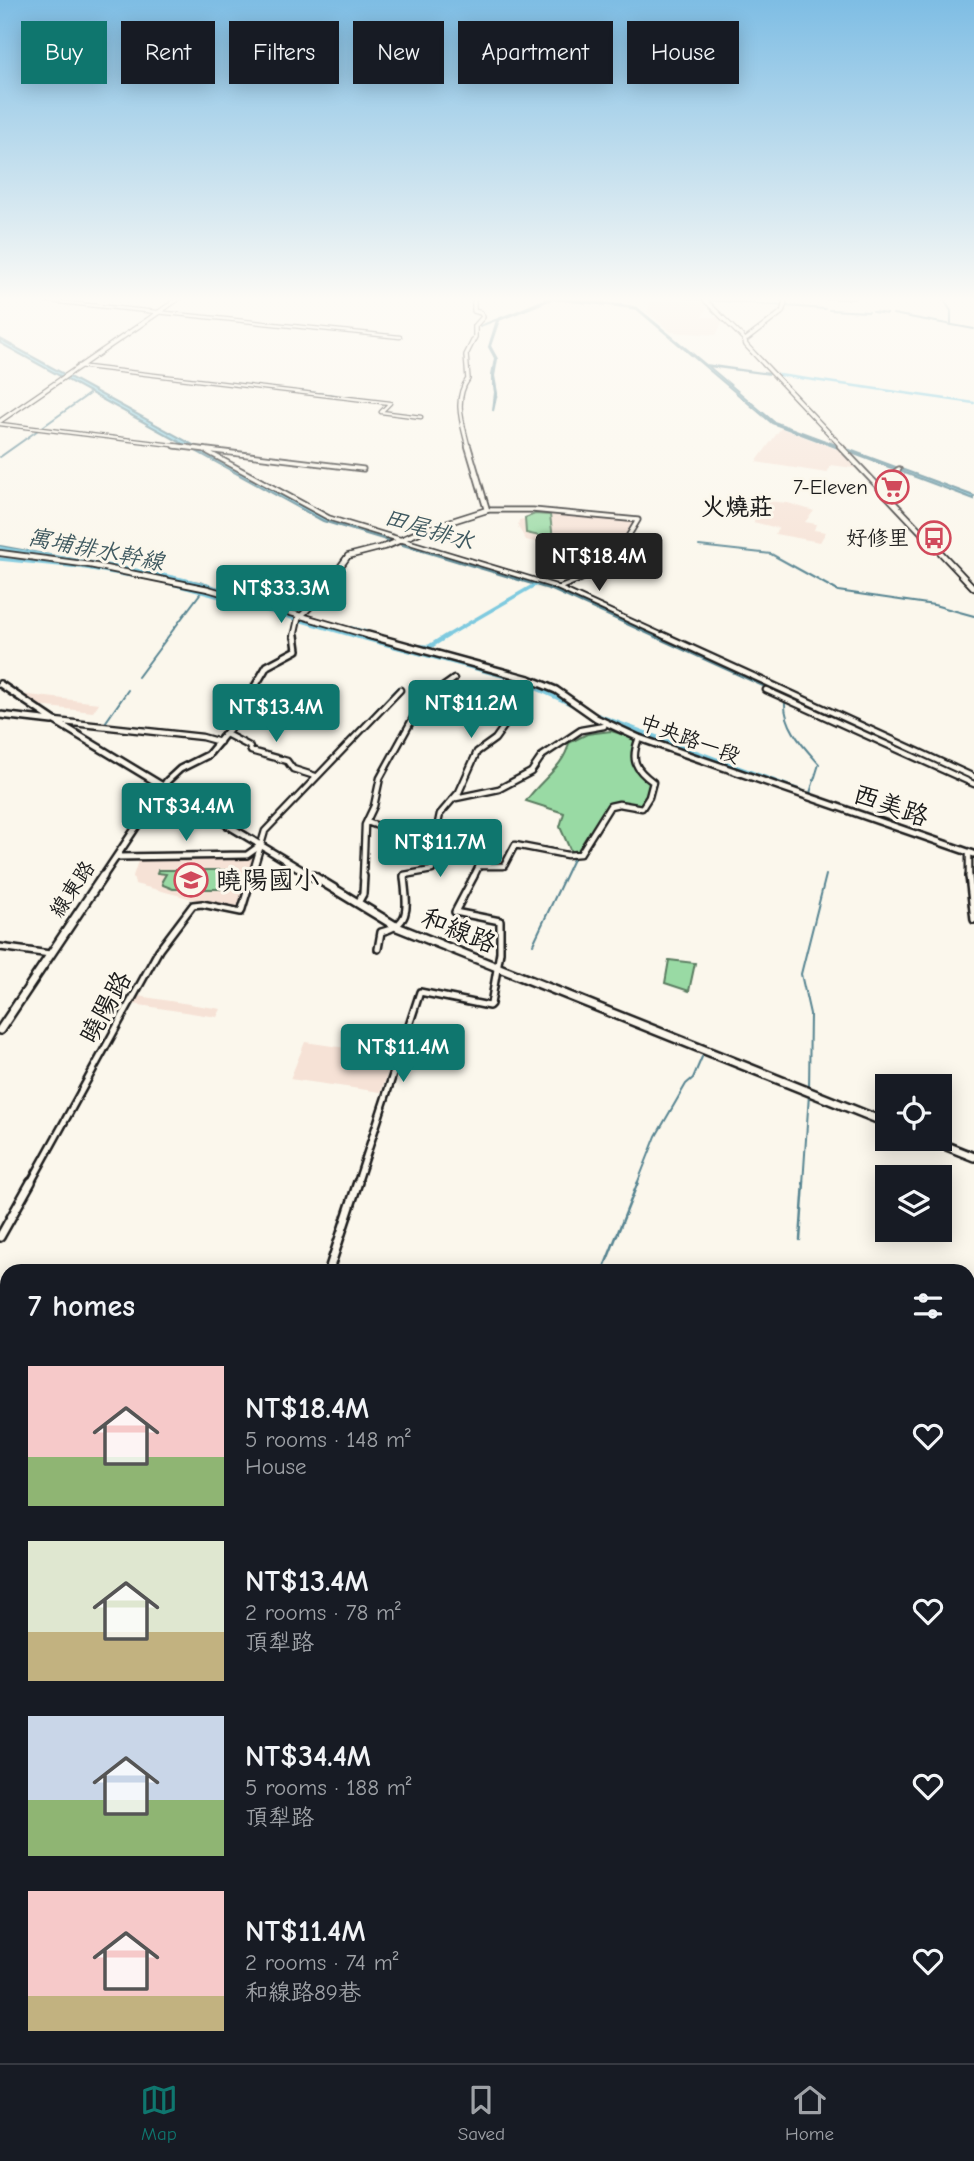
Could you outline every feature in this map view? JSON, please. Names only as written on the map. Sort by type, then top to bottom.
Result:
[{"type":"street","points":[[0,423],[40,393]]},
{"type":"street","points":[[314,393],[390,402],[381,412],[421,417]]},
{"type":"street","points":[[463,393],[459,407],[474,474],[487,510],[533,510],[638,520],[609,569],[558,588]]},
{"type":"street","points":[[793,393],[974,588]]},
{"type":"street","points":[[0,423],[363,469]]},
{"type":"street","points":[[206,451],[329,518],[558,588],[974,777]]},
{"type":"street","name":"線東路","points":[[0,1030],[164,786],[180,769],[208,755],[220,742],[267,666],[297,650],[294,638],[300,617],[348,556],[394,543],[487,510]]},
{"type":"street","points":[[0,553],[90,565],[175,581],[239,596],[300,617]]},
{"type":"street","points":[[946,556],[974,583]]},
{"type":"street","points":[[579,604],[585,601]]},
{"type":"street","name":"中央路一段","points":[[300,617],[520,676],[564,695],[577,707],[612,727],[796,793]]},
{"type":"street","points":[[358,904],[363,894],[367,822],[374,806],[380,778],[419,709],[432,708],[430,696],[454,679]]},
{"type":"street","name":"和線路","points":[[0,687],[397,928],[875,1118]]},
{"type":"street","points":[[378,949],[381,932],[397,928],[407,910],[408,894],[404,875],[432,870],[440,814],[459,792],[477,752],[495,739],[510,718],[513,700],[504,688]]},
{"type":"street","points":[[118,857],[247,855],[261,845],[265,831],[400,690]]},
{"type":"street","points":[[766,690],[974,784]]},
{"type":"street","points":[[0,715],[220,742]]},
{"type":"street","points":[[453,800],[499,789],[531,772],[542,756],[580,730],[604,726]]},
{"type":"street","points":[[226,734],[251,751],[287,761],[293,769],[316,776]]},
{"type":"street","points":[[331,1264],[420,992],[489,1006],[500,952],[500,921],[455,912],[479,866],[502,869],[506,867],[515,845],[567,855],[580,854],[610,806],[616,804],[638,809],[649,804],[652,780],[639,772],[633,758],[639,738]]},
{"type":"street","name":"西美路","points":[[796,793],[972,853]]},
{"type":"street","points":[[367,822],[400,834],[435,837]]},
{"type":"street","name":"曉陽路","points":[[0,1237],[159,950],[193,905],[202,904],[241,912],[261,845]]},
{"type":"street","points":[[972,853],[968,870],[974,920]]},
{"type":"street","points":[[0,947],[50,954]]},
{"type":"street","points":[[952,1148],[974,1157]]},
{"type":"shaded area","points":[[781,428],[847,453],[860,469],[831,465],[827,473],[756,462]]},
{"type":"shaded area","points":[[767,501],[788,503],[814,511],[805,522],[816,524],[814,530],[826,532],[820,542],[775,534],[778,528],[753,522]]},
{"type":"shaded area","points":[[536,511],[636,521],[624,541],[618,572],[603,585],[585,580],[591,573],[588,568],[581,566],[582,561],[573,554],[526,540],[518,527],[519,520],[533,517]]},
{"type":"shaded area","points":[[20,694],[99,703],[93,712],[39,706]]},
{"type":"shaded area","name":"曉陽國小","points":[[255,854],[241,909],[227,908],[135,884],[133,876],[139,858]]},
{"type":"shaded area","points":[[137,996],[221,1009],[217,1017],[133,1004]]},
{"type":"shaded area","points":[[305,1042],[394,1055],[381,1092],[290,1079]]},
{"type":"green space","points":[[535,514],[550,515],[553,539],[526,533],[525,518]]},
{"type":"green space","points":[[611,731],[635,738],[633,764],[638,773],[650,780],[647,801],[641,807],[621,802],[611,803],[578,852],[572,854],[560,827],[564,813],[526,801],[557,767],[569,743],[587,734]]},
{"type":"green space","points":[[158,870],[234,870],[227,886],[230,886],[230,889],[173,889],[163,885],[166,874],[157,873]]},
{"type":"green space","points":[[669,960],[695,963],[689,991],[665,983]]},
{"type":"water","points":[[91,393],[99,393],[328,519],[552,587],[974,779],[974,782],[552,590],[323,521]]},
{"type":"water","points":[[737,393],[774,422],[974,496],[974,499],[772,423]]},
{"type":"waterway","points":[[320,393],[336,395]]},
{"type":"waterway","points":[[906,393],[974,403]]},
{"type":"waterway","points":[[0,457],[89,394]]},
{"type":"waterway","name":"寓埔排水幹線","points":[[0,546],[199,582],[286,609]]},
{"type":"waterway","points":[[699,546],[771,554],[838,591],[934,605],[974,616]]},
{"type":"waterway","name":"寓埔排水幹線","points":[[0,548],[166,576],[199,583],[263,603]]},
{"type":"waterway","points":[[0,559],[81,567],[132,576]]},
{"type":"waterway","points":[[160,581],[359,637]]},
{"type":"waterway","name":"寓埔排水幹線","points":[[445,637],[538,583]]},
{"type":"waterway","points":[[138,677],[202,591]]},
{"type":"waterway","name":"寓埔排水幹線","points":[[311,617],[418,646]]},
{"type":"waterway","name":"寓埔排水幹線","points":[[351,628],[374,634]]},
{"type":"waterway","points":[[353,635],[519,680],[578,707]]},
{"type":"waterway","name":"寓埔排水幹線","points":[[415,646],[429,647],[448,635]]},
{"type":"waterway","points":[[265,828],[398,687]]},
{"type":"waterway","points":[[105,723],[128,690]]},
{"type":"waterway","points":[[785,700],[791,727],[819,764],[810,793]]},
{"type":"waterway","points":[[594,714],[814,796]]},
{"type":"waterway","points":[[71,721],[97,723]]},
{"type":"waterway","points":[[138,728],[192,734]]},
{"type":"waterway","points":[[533,944],[573,859]]},
{"type":"waterway","points":[[809,1089],[810,1014],[801,974],[826,875]]},
{"type":"waterway","points":[[637,1184],[656,1136],[686,1084],[693,1078],[702,1057]]},
{"type":"waterway","points":[[803,1184],[809,1094]]},
{"type":"waterway","points":[[605,1264],[638,1182]]},
{"type":"waterway","points":[[800,1240],[804,1182]]},
{"type":"place","name":"7-Eleven","points":[[892,487]]},
{"type":"place","name":"好修里","points":[[934,538]]},
{"type":"place","name":"曉陽國小","points":[[191,880]]},
{"type":"district","name":"火燒莊","points":[[737,507]]},
{"type":"water label","name":"田尾排水","points":[[429,529]]}]
